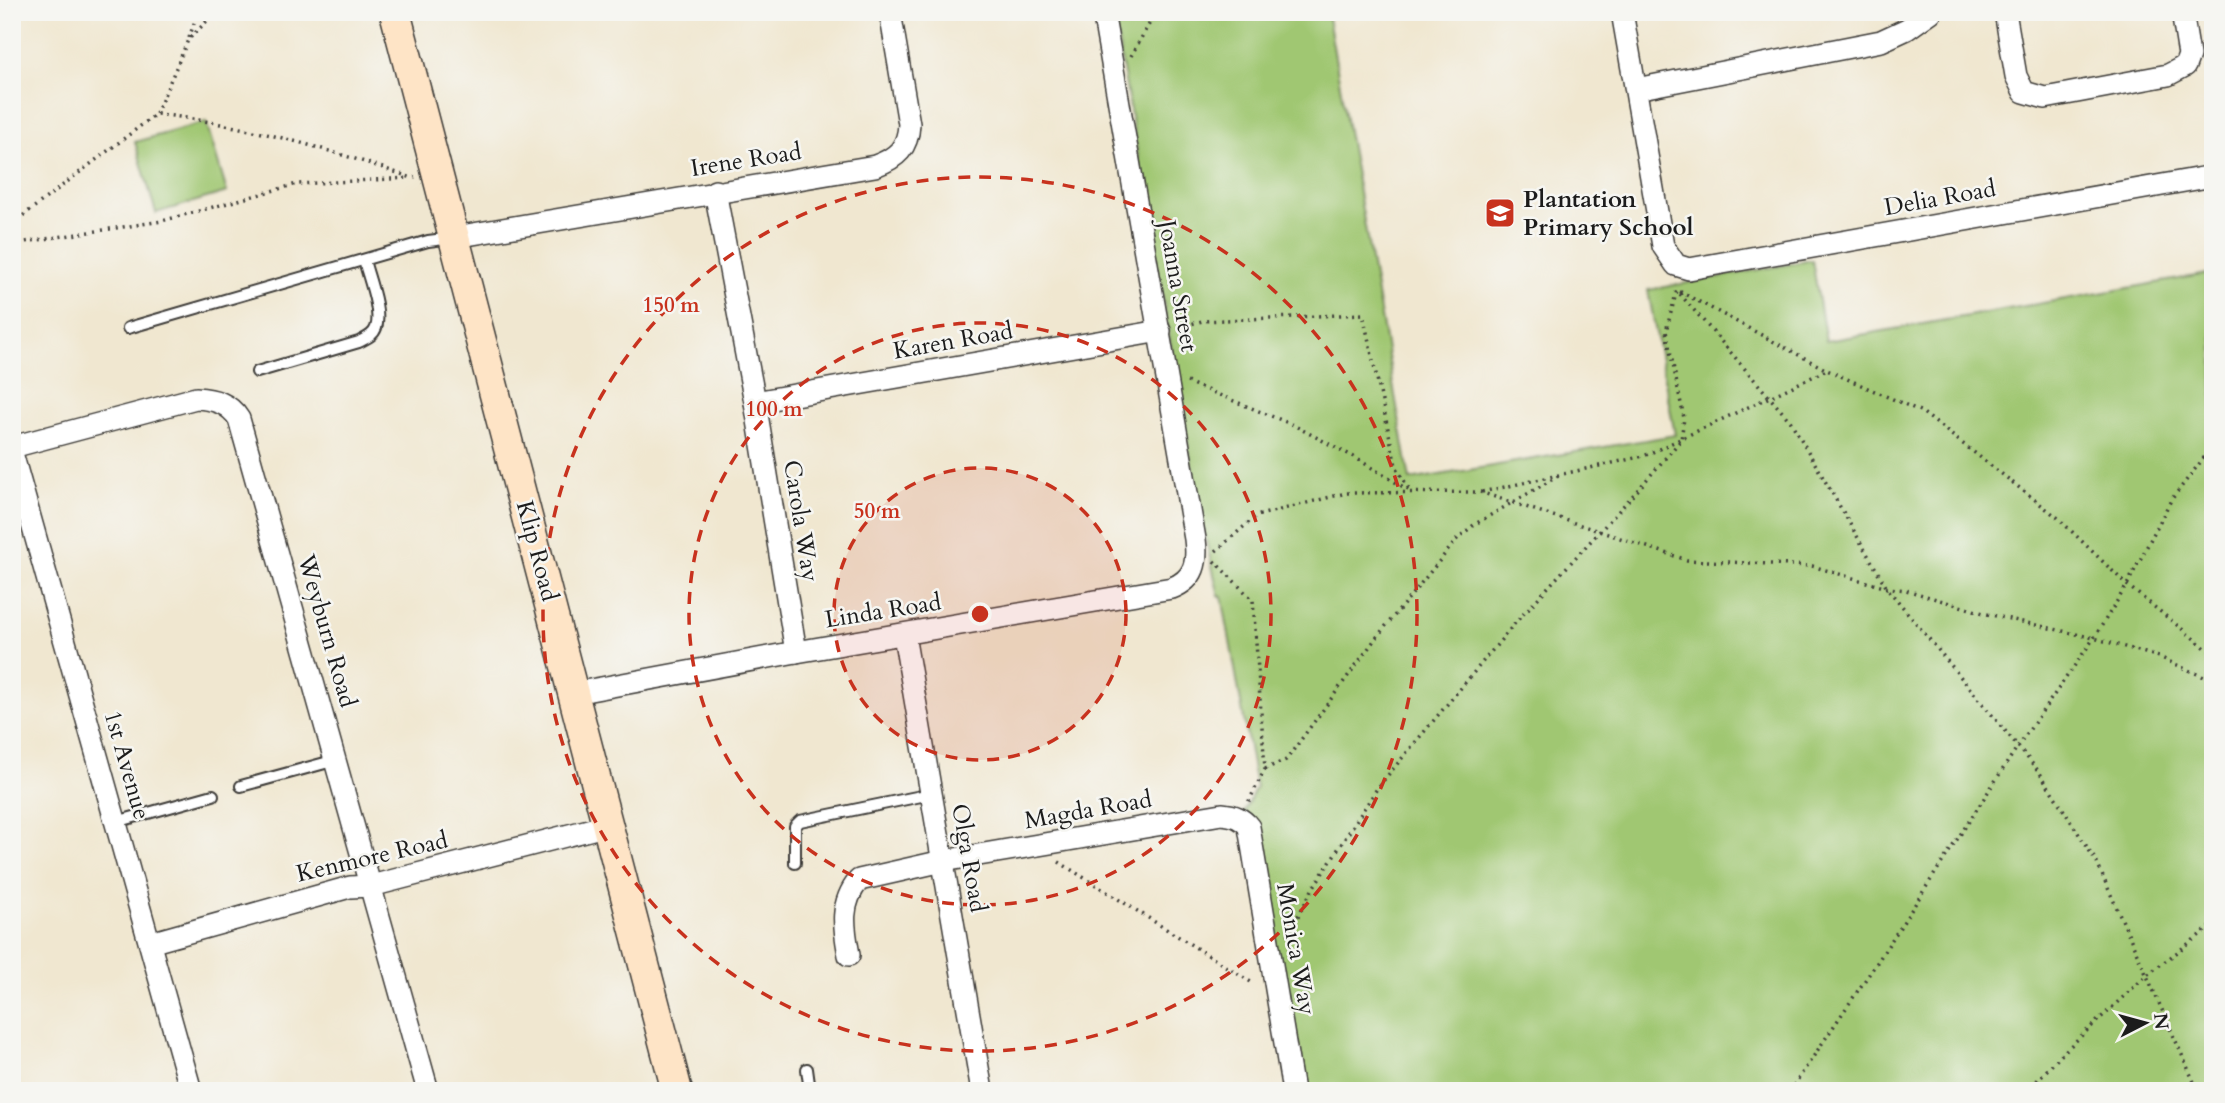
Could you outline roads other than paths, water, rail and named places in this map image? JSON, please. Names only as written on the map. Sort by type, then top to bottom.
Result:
[{"type":"street","name":"Klip Road","points":[[395,12],[677,1091]]},
{"type":"street","name":"Irene Road","points":[[455,237],[875,166],[891,160],[903,150],[909,124],[890,12]]},
{"type":"street","name":"Joanna Street","points":[[1102,12],[1195,539],[1194,570]]},
{"type":"street","points":[[1622,12],[1636,89],[1881,41],[1907,29],[1931,12]]},
{"type":"street","points":[[2005,12],[2016,76],[2024,92],[2045,99],[2168,75],[2185,66],[2189,55],[2182,12]]},
{"type":"street","name":"Delia Road","points":[[1636,89],[1663,246],[1676,265],[1689,269],[2213,176]]},
{"type":"street","name":"Carola Way","points":[[715,191],[755,402],[796,652]]},
{"type":"street","name":"Karen Road","points":[[755,402],[1160,331]]},
{"type":"street","name":"Weyburn Road","points":[[12,447],[195,398],[211,398],[233,410],[239,419],[428,1091]]},
{"type":"street","name":"1st Avenue","points":[[12,453],[18,498],[116,822],[191,1091]]},
{"type":"street","name":"Linda Road","points":[[574,693],[796,652],[1172,589],[1188,578],[1194,570]]},
{"type":"street","name":"Olga Road","points":[[904,635],[982,1091]]},
{"type":"street","name":"Magda Road","points":[[849,956],[844,922],[845,905],[850,890],[859,880],[943,861],[1223,814],[1241,819]]},
{"type":"street","name":"Monica Way","points":[[1241,819],[1249,827],[1293,1091]]},
{"type":"street","name":"Kenmore Road","points":[[150,943],[350,887],[371,886],[608,825]]},
{"type":"lane","points":[[128,328],[428,240],[455,237]]},
{"type":"lane","points":[[257,372],[359,342],[370,336],[376,329],[378,315],[363,260]]},
{"type":"lane","points":[[241,786],[336,760]]},
{"type":"lane","points":[[795,863],[795,826],[800,821],[931,794]]},
{"type":"lane","points":[[116,822],[213,795]]},
{"type":"lane","points":[[807,1069],[810,1091]]},
{"type":"place","name":"Plantation Primary School","points":[[1500,213]]}]
